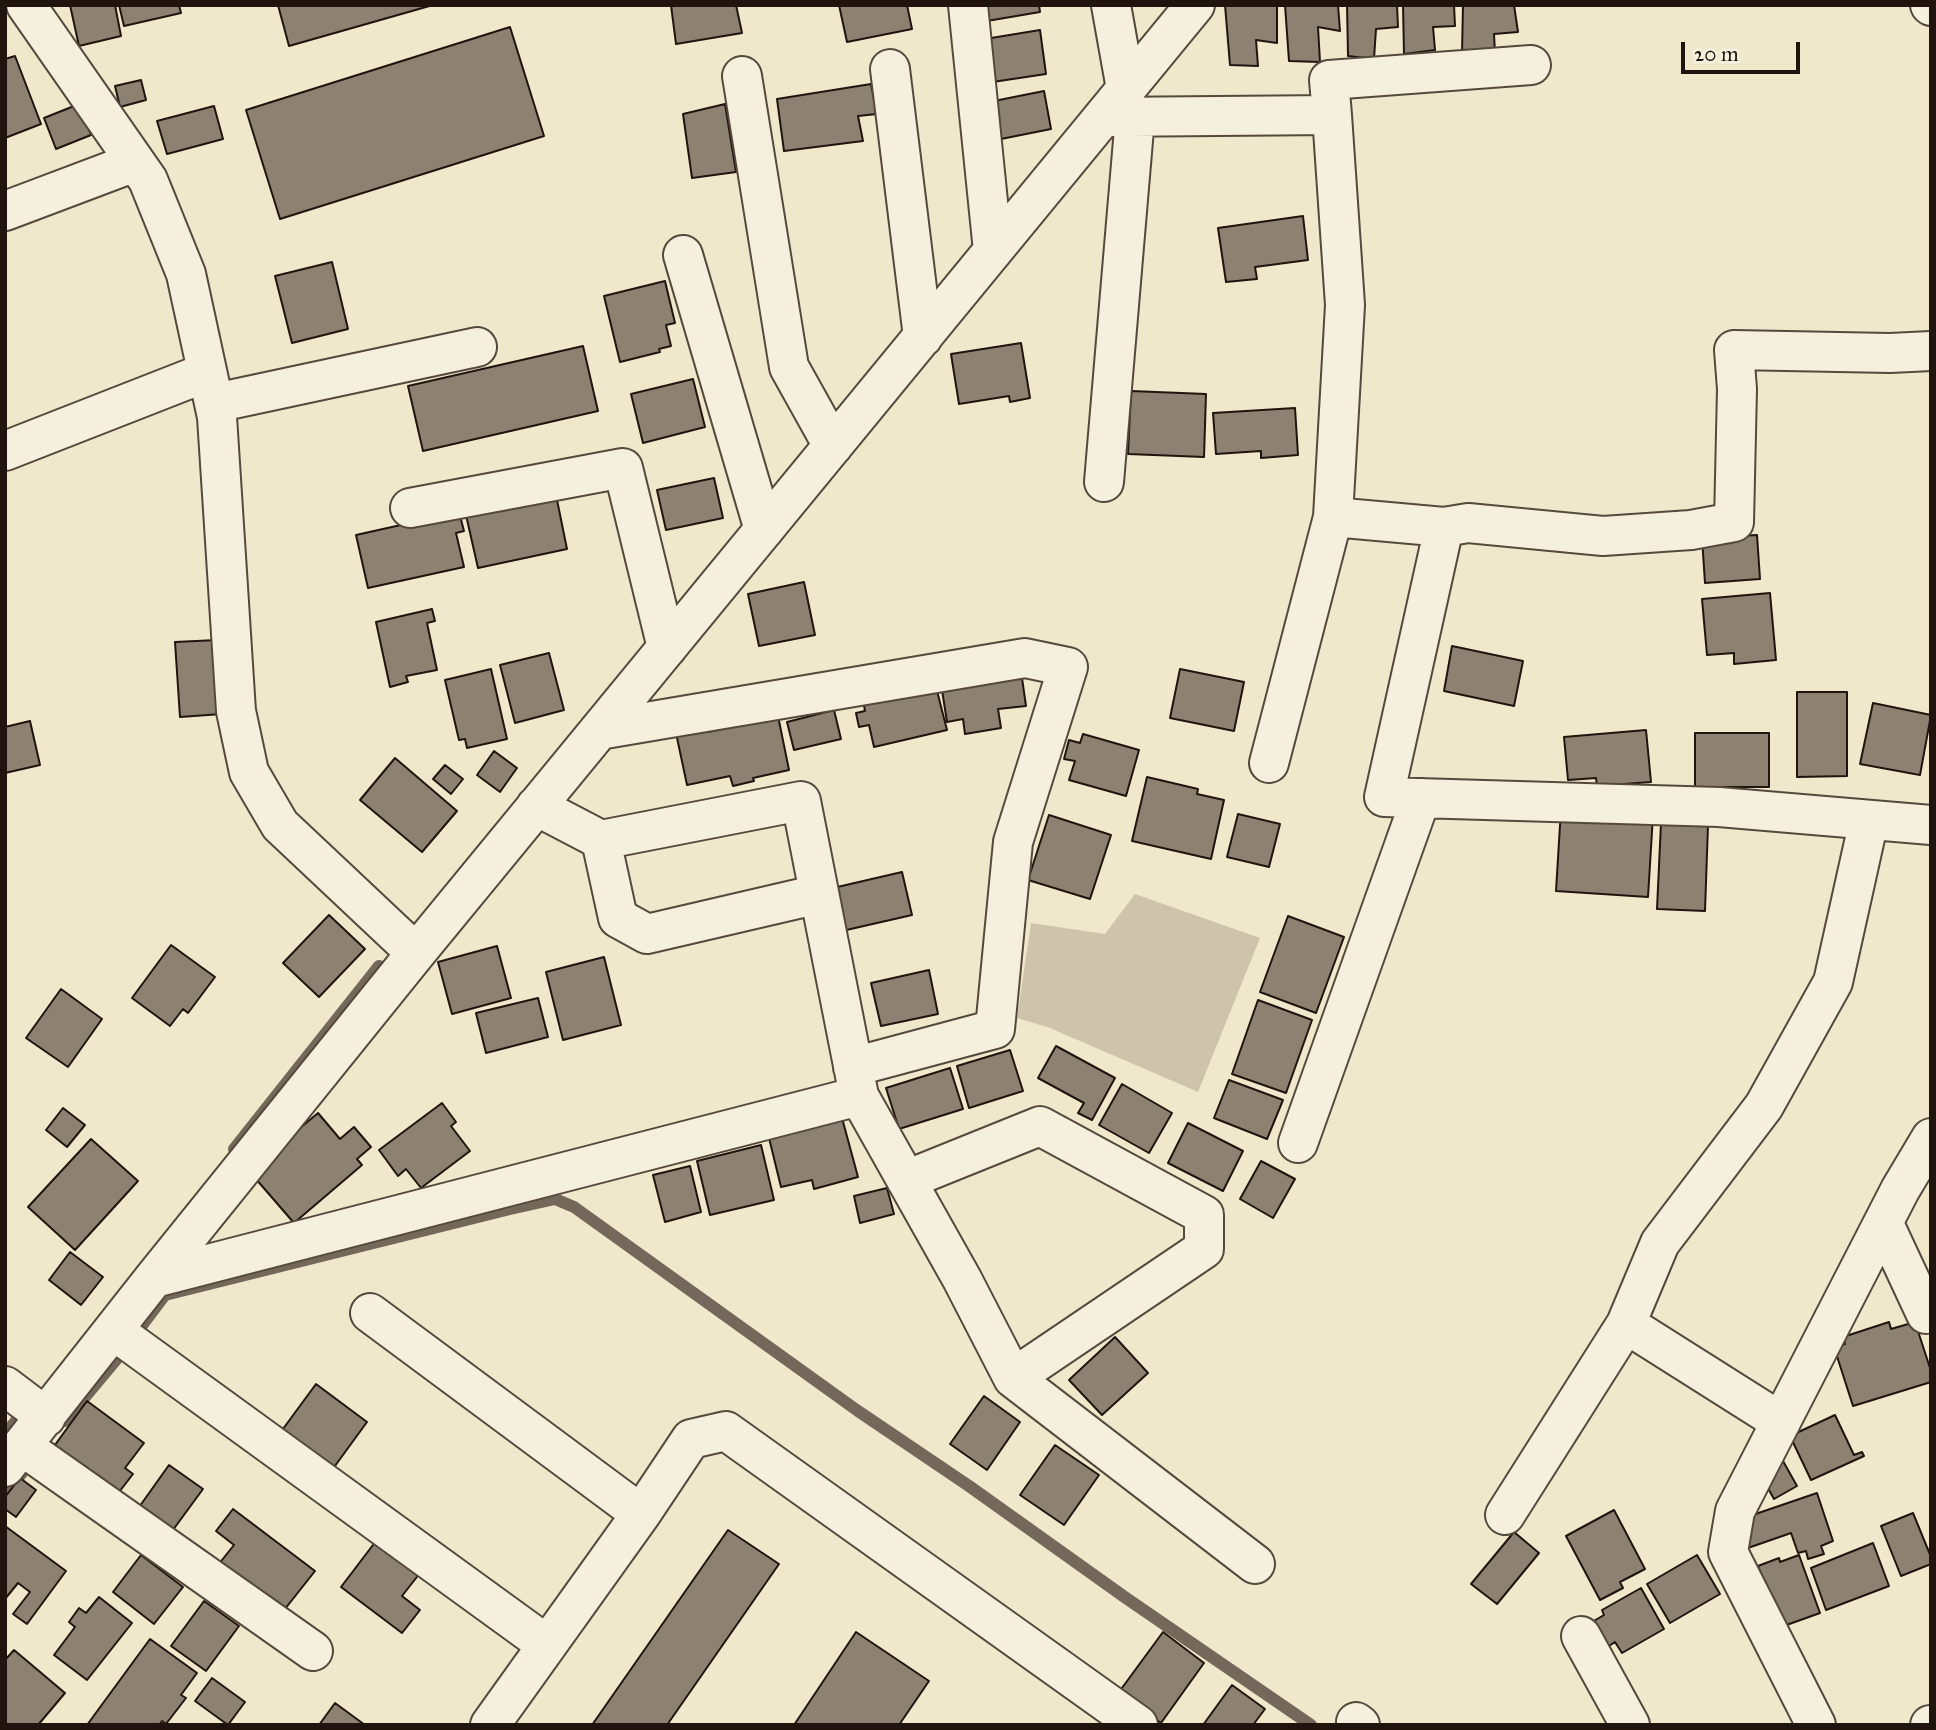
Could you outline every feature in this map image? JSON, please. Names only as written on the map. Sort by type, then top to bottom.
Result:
[{"type":"street","points":[[26,5],[148,180],[186,274],[217,417],[236,710],[249,772],[280,825],[416,953]]},
{"type":"street","points":[[968,5],[993,251]]},
{"type":"street","points":[[1104,482],[1121,108],[1111,5]]},
{"type":"street","points":[[313,1651],[24,1456],[28,1403],[124,1337],[154,1278],[536,806],[993,251],[1121,108],[1195,5]]},
{"type":"street","points":[[1269,763],[1333,517],[1345,305],[1329,80],[1531,65]]},
{"type":"street","points":[[890,69],[923,337]]},
{"type":"street","points":[[742,76],[789,367],[833,446]]},
{"type":"street","points":[[1121,108],[1332,115]]},
{"type":"street","points":[[5,211],[135,162]]},
{"type":"street","points":[[683,255],[764,530]]},
{"type":"street","points":[[5,452],[211,388],[477,346]]},
{"type":"street","points":[[1333,517],[1444,527],[1468,523],[1603,536],[1691,530],[1734,522],[1737,389],[1734,350],[1890,353],[1931,351]]},
{"type":"street","points":[[410,508],[623,468],[667,648]]},
{"type":"street","points":[[1444,527],[1384,797],[1719,807],[1931,825]]},
{"type":"street","points":[[154,1278],[856,1081],[995,1029],[1013,842],[1068,667],[1025,657],[599,730]]},
{"type":"street","points":[[1298,1143],[1421,798]]},
{"type":"street","points":[[536,806],[601,840],[801,802],[856,1081],[905,1180],[962,1279],[1013,1378],[1255,1564]]},
{"type":"street","points":[[1505,1515],[1626,1324],[1660,1242],[1763,1106],[1833,982],[1869,820]]},
{"type":"street","points":[[601,840],[618,918],[647,934],[819,894]]},
{"type":"street","points":[[905,1180],[1040,1126],[1204,1215],[1204,1249],[1013,1378]]},
{"type":"street","points":[[1816,1725],[1728,1552],[1735,1511],[1931,1138]]},
{"type":"street","points":[[1884,1224],[1929,1318]]},
{"type":"street","points":[[370,1314],[641,1514]]},
{"type":"street","points":[[1626,1324],[1781,1422]]},
{"type":"street","points":[[124,1337],[547,1645]]},
{"type":"street","points":[[490,1725],[641,1514],[691,1439],[726,1431],[1138,1725]]},
{"type":"street","points":[[1581,1636],[1630,1725]]},
{"type":"shaded area","points":[[1135,894],[1260,938],[1198,1092],[1050,1028],[1017,1018],[1031,923],[1105,934]]},
{"type":"building","points":[[70,5],[115,5],[121,36],[79,46]]},
{"type":"building","points":[[119,5],[179,5],[181,13],[124,26]]},
{"type":"building","points":[[278,5],[433,5],[289,46]]},
{"type":"building","points":[[671,5],[736,5],[742,33],[676,44]]},
{"type":"building","points":[[839,5],[907,5],[912,29],[847,42]]},
{"type":"building","points":[[979,5],[1039,5],[1040,12],[981,22]]},
{"type":"building","points":[[1225,5],[1277,5],[1277,43],[1256,40],[1258,66],[1230,65]]},
{"type":"building","points":[[1285,5],[1338,5],[1340,31],[1318,27],[1320,62],[1289,61]]},
{"type":"building","points":[[1347,5],[1397,5],[1398,27],[1376,29],[1374,59],[1348,56]]},
{"type":"building","points":[[1403,5],[1454,5],[1455,26],[1433,27],[1435,50],[1404,54]]},
{"type":"building","points":[[1463,5],[1514,5],[1518,32],[1494,34],[1495,53],[1462,53]]},
{"type":"building","points":[[510,27],[544,136],[280,219],[246,110]]},
{"type":"building","points":[[1040,30],[1046,74],[986,83],[979,40]]},
{"type":"building","points":[[15,56],[41,124],[5,138],[5,59]]},
{"type":"building","points":[[141,80],[146,100],[120,107],[115,86]]},
{"type":"building","points":[[871,84],[877,114],[858,116],[863,141],[784,151],[777,99]]},
{"type":"building","points":[[1044,91],[1051,129],[996,140],[989,102]]},
{"type":"building","points":[[79,104],[91,135],[56,149],[44,118]]},
{"type":"building","points":[[725,104],[736,172],[692,178],[683,114]]},
{"type":"building","points":[[214,106],[223,139],[167,154],[157,121]]},
{"type":"building","points":[[1303,216],[1308,260],[1255,267],[1257,279],[1226,282],[1218,228]]},
{"type":"building","points":[[332,262],[348,329],[292,343],[275,276]]},
{"type":"building","points":[[665,281],[675,323],[666,325],[671,346],[659,349],[660,352],[620,362],[604,296]]},
{"type":"building","points":[[1021,343],[1030,398],[1010,402],[1009,396],[959,404],[951,354]]},
{"type":"building","points":[[583,346],[598,411],[423,451],[408,386]]},
{"type":"building","points":[[693,379],[705,427],[643,443],[631,394]]},
{"type":"building","points":[[1131,391],[1206,394],[1204,457],[1128,454]]},
{"type":"building","points":[[1295,408],[1298,455],[1261,458],[1261,451],[1216,454],[1213,413]]},
{"type":"building","points":[[714,478],[723,518],[666,530],[657,490]]},
{"type":"building","points":[[556,495],[567,549],[478,568],[466,515]]},
{"type":"building","points":[[459,512],[464,531],[456,533],[464,567],[368,588],[356,535]]},
{"type":"building","points":[[1757,535],[1760,579],[1705,583],[1702,538]]},
{"type":"building","points":[[804,582],[815,635],[759,646],[748,594]]},
{"type":"building","points":[[1770,593],[1776,660],[1734,664],[1734,653],[1707,655],[1702,599]]},
{"type":"building","points":[[432,609],[435,621],[427,623],[437,670],[406,676],[408,682],[390,687],[376,622]]},
{"type":"building","points":[[217,640],[222,714],[180,717],[175,642]]},
{"type":"building","points":[[1452,646],[1523,661],[1514,706],[1444,691]]},
{"type":"building","points":[[549,653],[564,710],[515,723],[500,665]]},
{"type":"building","points":[[491,669],[507,739],[467,748],[465,739],[459,740],[445,680]]},
{"type":"building","points":[[1180,669],[1244,682],[1234,731],[1170,718]]},
{"type":"building","points":[[1022,678],[1026,706],[998,709],[1001,728],[965,734],[963,719],[947,722],[942,690]]},
{"type":"building","points":[[935,683],[947,730],[874,747],[869,725],[859,727],[856,713],[865,711],[863,700]]},
{"type":"building","points":[[1797,692],[1847,692],[1847,776],[1797,777]]},
{"type":"building","points":[[1873,703],[1931,715],[1920,775],[1860,764]]},
{"type":"building","points":[[834,710],[841,739],[794,750],[787,722]]},
{"type":"building","points":[[777,711],[789,770],[753,778],[754,781],[733,786],[730,776],[687,785],[676,733],[707,725],[708,732],[757,721]]},
{"type":"building","points":[[30,721],[40,765],[5,773],[5,727]]},
{"type":"building","points":[[1646,730],[1651,782],[1597,786],[1596,778],[1568,780],[1564,737]]},
{"type":"building","points":[[1695,733],[1769,733],[1769,787],[1695,787]]},
{"type":"building","points":[[1083,734],[1139,750],[1126,796],[1069,780],[1075,761],[1064,759],[1069,740],[1080,743]]},
{"type":"building","points":[[494,751],[517,768],[500,792],[477,775]]},
{"type":"building","points":[[395,758],[457,811],[422,852],[360,800]]},
{"type":"building","points":[[445,765],[463,779],[451,794],[433,779]]},
{"type":"building","points":[[1147,777],[1198,789],[1197,794],[1224,800],[1211,859],[1132,841]]},
{"type":"building","points":[[1561,809],[1653,815],[1648,897],[1556,891]]},
{"type":"building","points":[[1238,814],[1280,824],[1269,867],[1227,857]]},
{"type":"building","points":[[1049,815],[1111,835],[1090,899],[1028,880]]},
{"type":"building","points":[[1661,823],[1708,825],[1705,911],[1657,909]]},
{"type":"building","points":[[902,872],[912,915],[842,931],[833,888]]},
{"type":"building","points":[[329,915],[365,949],[319,997],[283,963]]},
{"type":"building","points":[[1288,916],[1344,937],[1316,1013],[1260,992]]},
{"type":"building","points":[[171,945],[215,977],[188,1013],[183,1009],[170,1026],[132,998]]},
{"type":"building","points":[[497,946],[511,998],[452,1014],[438,962]]},
{"type":"building","points":[[604,957],[621,1025],[563,1040],[546,972]]},
{"type":"building","points":[[929,970],[938,1014],[881,1026],[871,983]]},
{"type":"building","points":[[61,989],[102,1019],[68,1067],[26,1038]]},
{"type":"building","points":[[538,998],[548,1037],[486,1053],[476,1013]]},
{"type":"building","points":[[1258,1000],[1312,1020],[1286,1093],[1232,1074]]},
{"type":"building","points":[[1056,1046],[1115,1078],[1092,1120],[1078,1113],[1084,1103],[1038,1078]]},
{"type":"building","points":[[1010,1050],[1023,1091],[969,1108],[957,1066]]},
{"type":"building","points":[[950,1068],[963,1109],[899,1129],[886,1088]]},
{"type":"building","points":[[1229,1080],[1283,1100],[1267,1139],[1214,1118]]},
{"type":"building","points":[[1122,1084],[1172,1113],[1149,1153],[1099,1125]]},
{"type":"building","points":[[442,1103],[456,1122],[451,1126],[470,1151],[421,1188],[406,1169],[398,1176],[379,1150]]},
{"type":"building","points":[[63,1108],[85,1125],[67,1147],[46,1130]]},
{"type":"building","points":[[318,1113],[340,1139],[354,1127],[371,1147],[357,1159],[362,1165],[294,1223],[249,1171]]},
{"type":"building","points":[[842,1118],[858,1177],[814,1189],[812,1180],[781,1187],[769,1138]]},
{"type":"building","points":[[1188,1123],[1243,1151],[1223,1191],[1168,1163]]},
{"type":"building","points":[[91,1139],[138,1181],[75,1250],[28,1207]]},
{"type":"building","points":[[761,1145],[774,1200],[710,1215],[697,1161]]},
{"type":"building","points":[[1261,1161],[1295,1179],[1273,1218],[1240,1199]]},
{"type":"building","points":[[690,1166],[701,1212],[665,1222],[653,1175]]},
{"type":"building","points":[[887,1188],[894,1214],[860,1223],[854,1196]]},
{"type":"building","points":[[70,1252],[103,1277],[81,1305],[49,1280]]},
{"type":"building","points":[[1889,1322],[1891,1329],[1915,1322],[1931,1371],[1931,1382],[1853,1406],[1834,1347],[1845,1344],[1843,1337]]},
{"type":"building","points":[[1115,1337],[1148,1373],[1102,1415],[1069,1380]]},
{"type":"building","points":[[316,1384],[367,1422],[332,1470],[280,1433]]},
{"type":"building","points":[[984,1396],[1020,1422],[987,1470],[950,1444]]},
{"type":"building","points":[[87,1401],[144,1443],[125,1468],[133,1474],[116,1496],[52,1449]]},
{"type":"building","points":[[1835,1415],[1854,1455],[1862,1452],[1864,1456],[1811,1480],[1790,1436]]},
{"type":"building","points":[[1055,1445],[1099,1475],[1064,1525],[1020,1495]]},
{"type":"building","points":[[1783,1461],[1797,1486],[1774,1499],[1760,1474]]},
{"type":"building","points":[[169,1465],[203,1489],[170,1534],[137,1510]]},
{"type":"building","points":[[20,1478],[36,1490],[16,1517],[5,1509],[5,1497]]},
{"type":"building","points":[[1817,1493],[1833,1541],[1821,1546],[1824,1554],[1808,1559],[1806,1551],[1798,1553],[1791,1533],[1745,1549],[1735,1521]]},
{"type":"building","points":[[233,1509],[315,1571],[281,1614],[218,1565],[234,1545],[216,1531]]},
{"type":"building","points":[[1614,1510],[1645,1569],[1620,1582],[1623,1588],[1600,1600],[1566,1536]]},
{"type":"building","points":[[1913,1513],[1931,1557],[1931,1564],[1901,1576],[1881,1526]]},
{"type":"building","points":[[5,1526],[66,1571],[27,1624],[13,1614],[30,1592],[18,1583],[5,1599]]},
{"type":"building","points":[[728,1530],[779,1564],[667,1725],[592,1725]]},
{"type":"building","points":[[1514,1532],[1539,1553],[1497,1604],[1471,1584]]},
{"type":"building","points":[[376,1541],[420,1573],[402,1596],[420,1610],[402,1633],[341,1587]]},
{"type":"building","points":[[1873,1543],[1889,1586],[1826,1610],[1811,1568]]},
{"type":"building","points":[[141,1555],[183,1587],[154,1624],[113,1592]]},
{"type":"building","points":[[1697,1555],[1720,1594],[1670,1623],[1647,1584]]},
{"type":"building","points":[[1799,1555],[1820,1613],[1781,1627],[1758,1566],[1779,1558],[1780,1562]]},
{"type":"building","points":[[1641,1588],[1664,1629],[1622,1653],[1615,1642],[1606,1648],[1592,1622],[1604,1615],[1602,1610]]},
{"type":"building","points":[[99,1597],[132,1623],[87,1680],[54,1655],[75,1627],[69,1622],[79,1608],[86,1613]]},
{"type":"building","points":[[204,1601],[239,1626],[206,1671],[171,1646]]},
{"type":"building","points":[[856,1632],[929,1681],[899,1725],[794,1725]]},
{"type":"building","points":[[1163,1632],[1204,1663],[1161,1723],[1119,1692]]},
{"type":"building","points":[[150,1639],[197,1673],[181,1695],[186,1698],[166,1724],[162,1721],[159,1725],[87,1725]]},
{"type":"building","points":[[14,1650],[65,1693],[38,1725],[5,1725],[5,1660]]},
{"type":"building","points":[[212,1678],[245,1702],[228,1725],[195,1701]]},
{"type":"building","points":[[1232,1685],[1265,1709],[1253,1725],[1203,1725]]},
{"type":"building","points":[[335,1703],[365,1725],[319,1725]]},
{"type":"waterway","points":[[234,1149],[379,966]]},
{"type":"waterway","points":[[65,1421],[165,1295],[555,1199],[574,1207],[858,1411],[1311,1725]]},
{"type":"waterway","points":[[5,1434],[28,1407]]},
{"type":"waterway","points":[[5,1494],[22,1473]]}]
